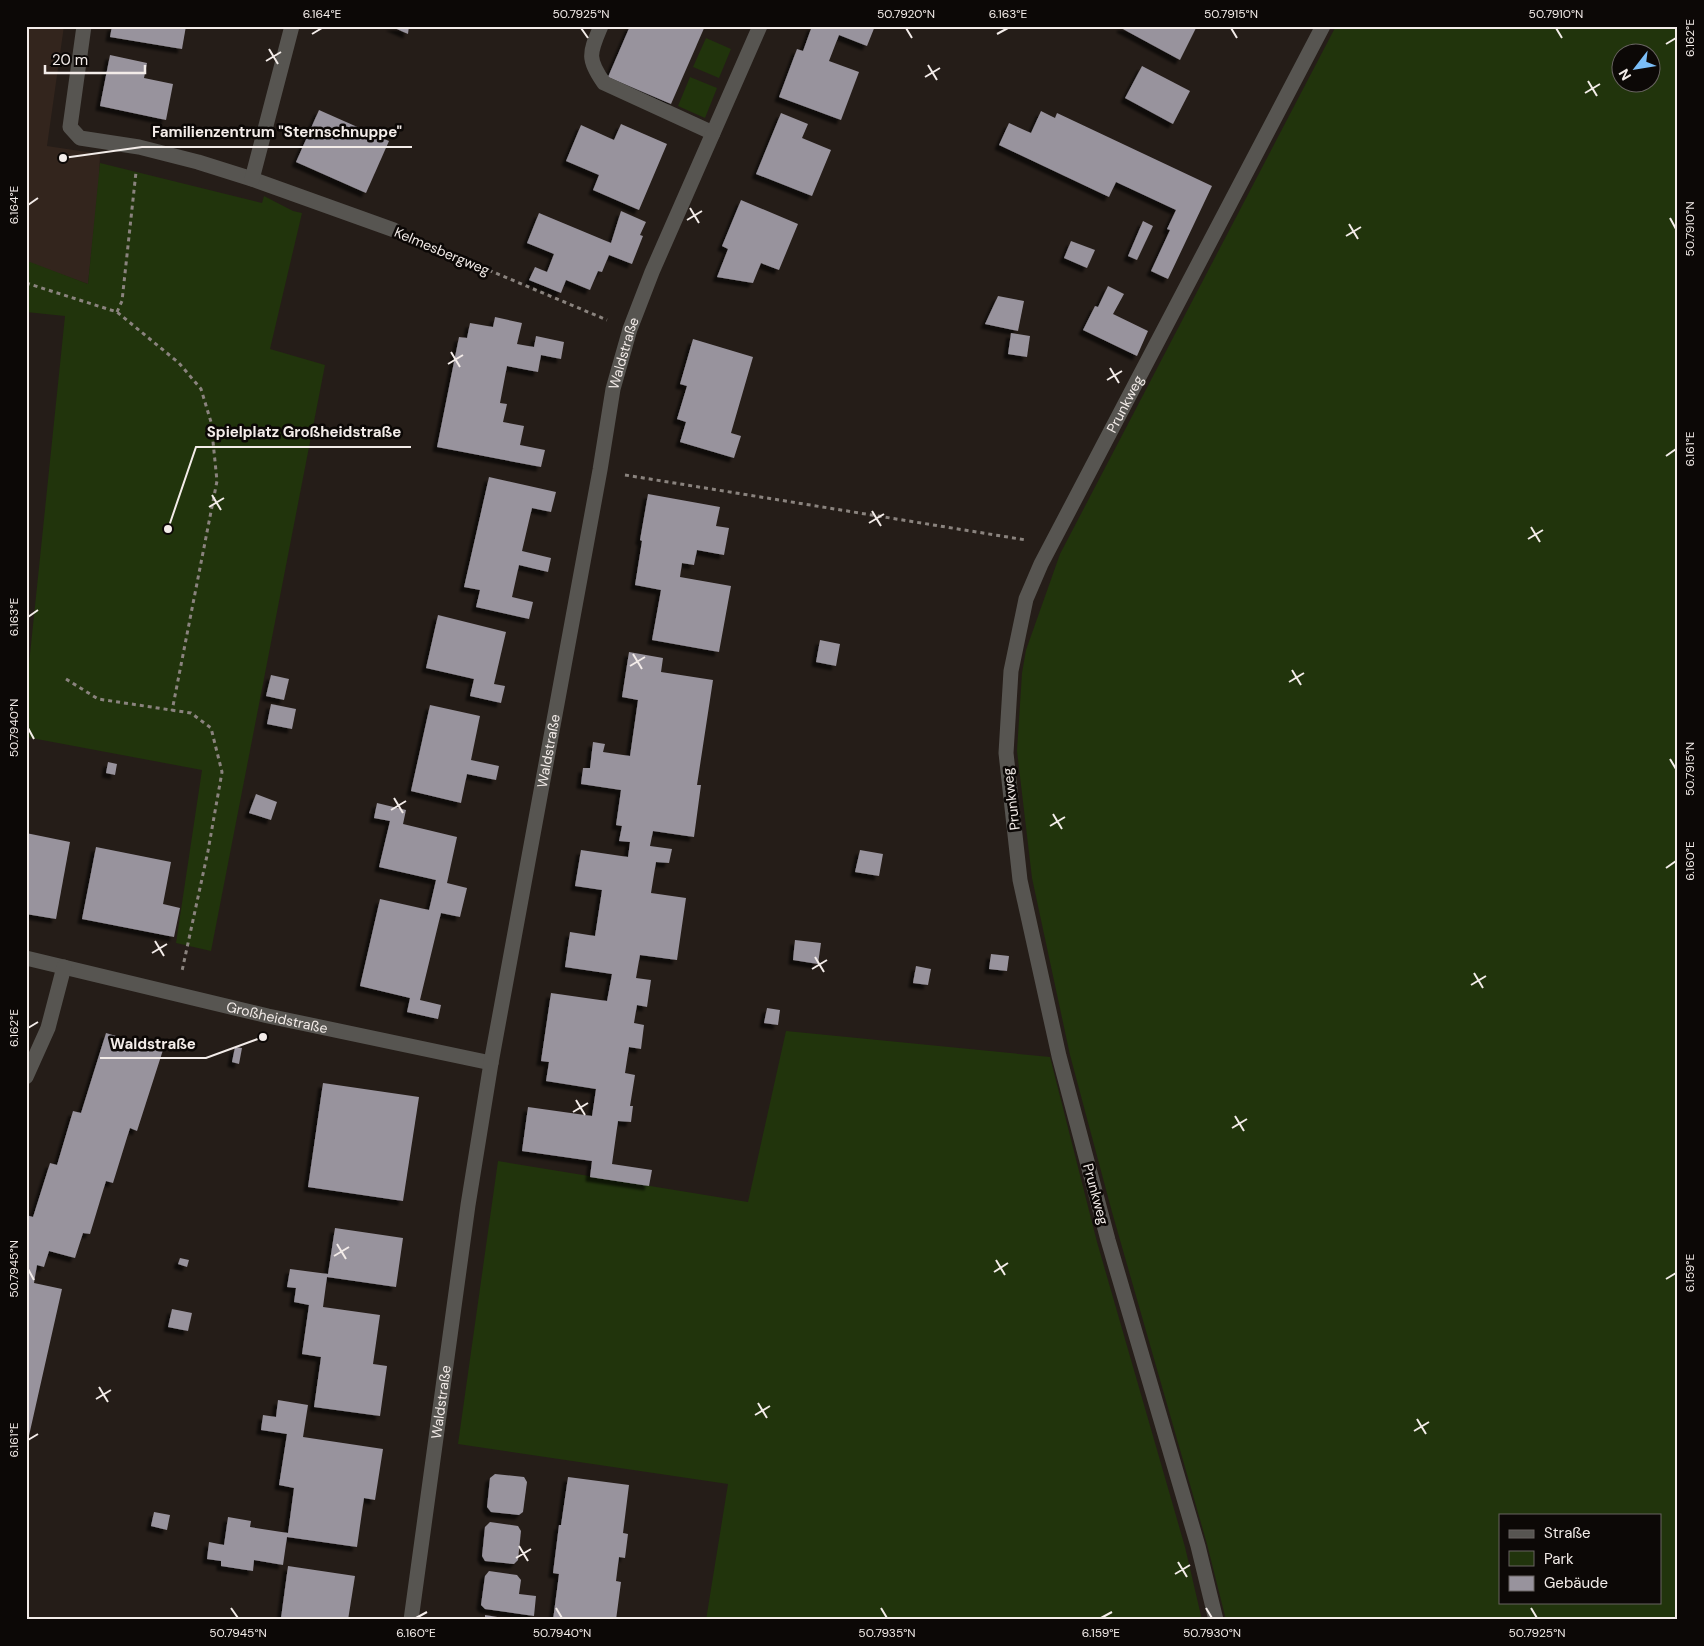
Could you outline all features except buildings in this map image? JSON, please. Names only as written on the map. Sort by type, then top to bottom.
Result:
[{"type":"street","name":"Kelmesbergweg","points":[[84,26],[70,127],[80,138],[139,148],[198,162],[252,179],[394,230]]},
{"type":"street","points":[[252,179],[292,26]]},
{"type":"street","points":[[602,26],[590,51],[594,69],[604,82],[713,133]]},
{"type":"street","name":"Waldstraße","points":[[411,1620],[468,1205],[490,1063],[600,470],[613,389],[630,329],[652,272],[760,26]]},
{"type":"street","name":"Prunkweg","points":[[1216,1620],[1198,1546],[1108,1240],[1064,1074],[1020,880],[1006,753],[1011,671],[1026,599],[1051,544],[1323,26]]},
{"type":"street","name":"Großheidstraße","points":[[26,958],[268,1016],[490,1063]]},
{"type":"street","points":[[26,1077],[48,1028],[64,967]]},
{"type":"path","points":[[117,312],[122,301],[139,148]]},
{"type":"path","name":"Kelmesbergweg","points":[[394,230],[630,329]]},
{"type":"path","points":[[26,283],[117,312],[179,364],[201,389],[211,422],[217,481],[172,711]]},
{"type":"path","points":[[600,470],[1051,544]]},
{"type":"path","points":[[66,679],[98,699],[191,713],[211,728],[222,772],[208,851],[176,993]]},
{"type":"shaded area","points":[[64,26],[47,146],[100,154],[99,184],[88,284],[26,262],[26,29]]},
{"type":"green space","points":[[1336,26],[1678,26],[1678,1620],[1226,1620],[1207,1544],[1112,1212],[1070,1055],[1032,878],[1017,751],[1022,673],[1026,650],[1060,554]]},
{"type":"green space","points":[[706,38],[731,49],[719,78],[693,67]]},
{"type":"green space","points":[[690,77],[717,88],[705,118],[678,106]]},
{"type":"green space","points":[[100,163],[262,203],[264,196],[293,211],[302,213],[270,349],[325,365],[211,951],[176,943],[202,770],[26,737],[26,693],[65,316],[26,312],[26,262],[88,284]]},
{"type":"green space","points":[[786,1031],[1050,1057],[1097,1242],[1185,1547],[1202,1620],[706,1620],[728,1484],[458,1444],[498,1161],[748,1202]]},
{"type":"place","name":"Familienzentrum \"Sternschnuppe\"","points":[[63,158]]},
{"type":"place","name":"Spielplatz Großheidstraße","points":[[168,529]]},
{"type":"place","name":"Waldstraße","points":[[263,1037]]}]
